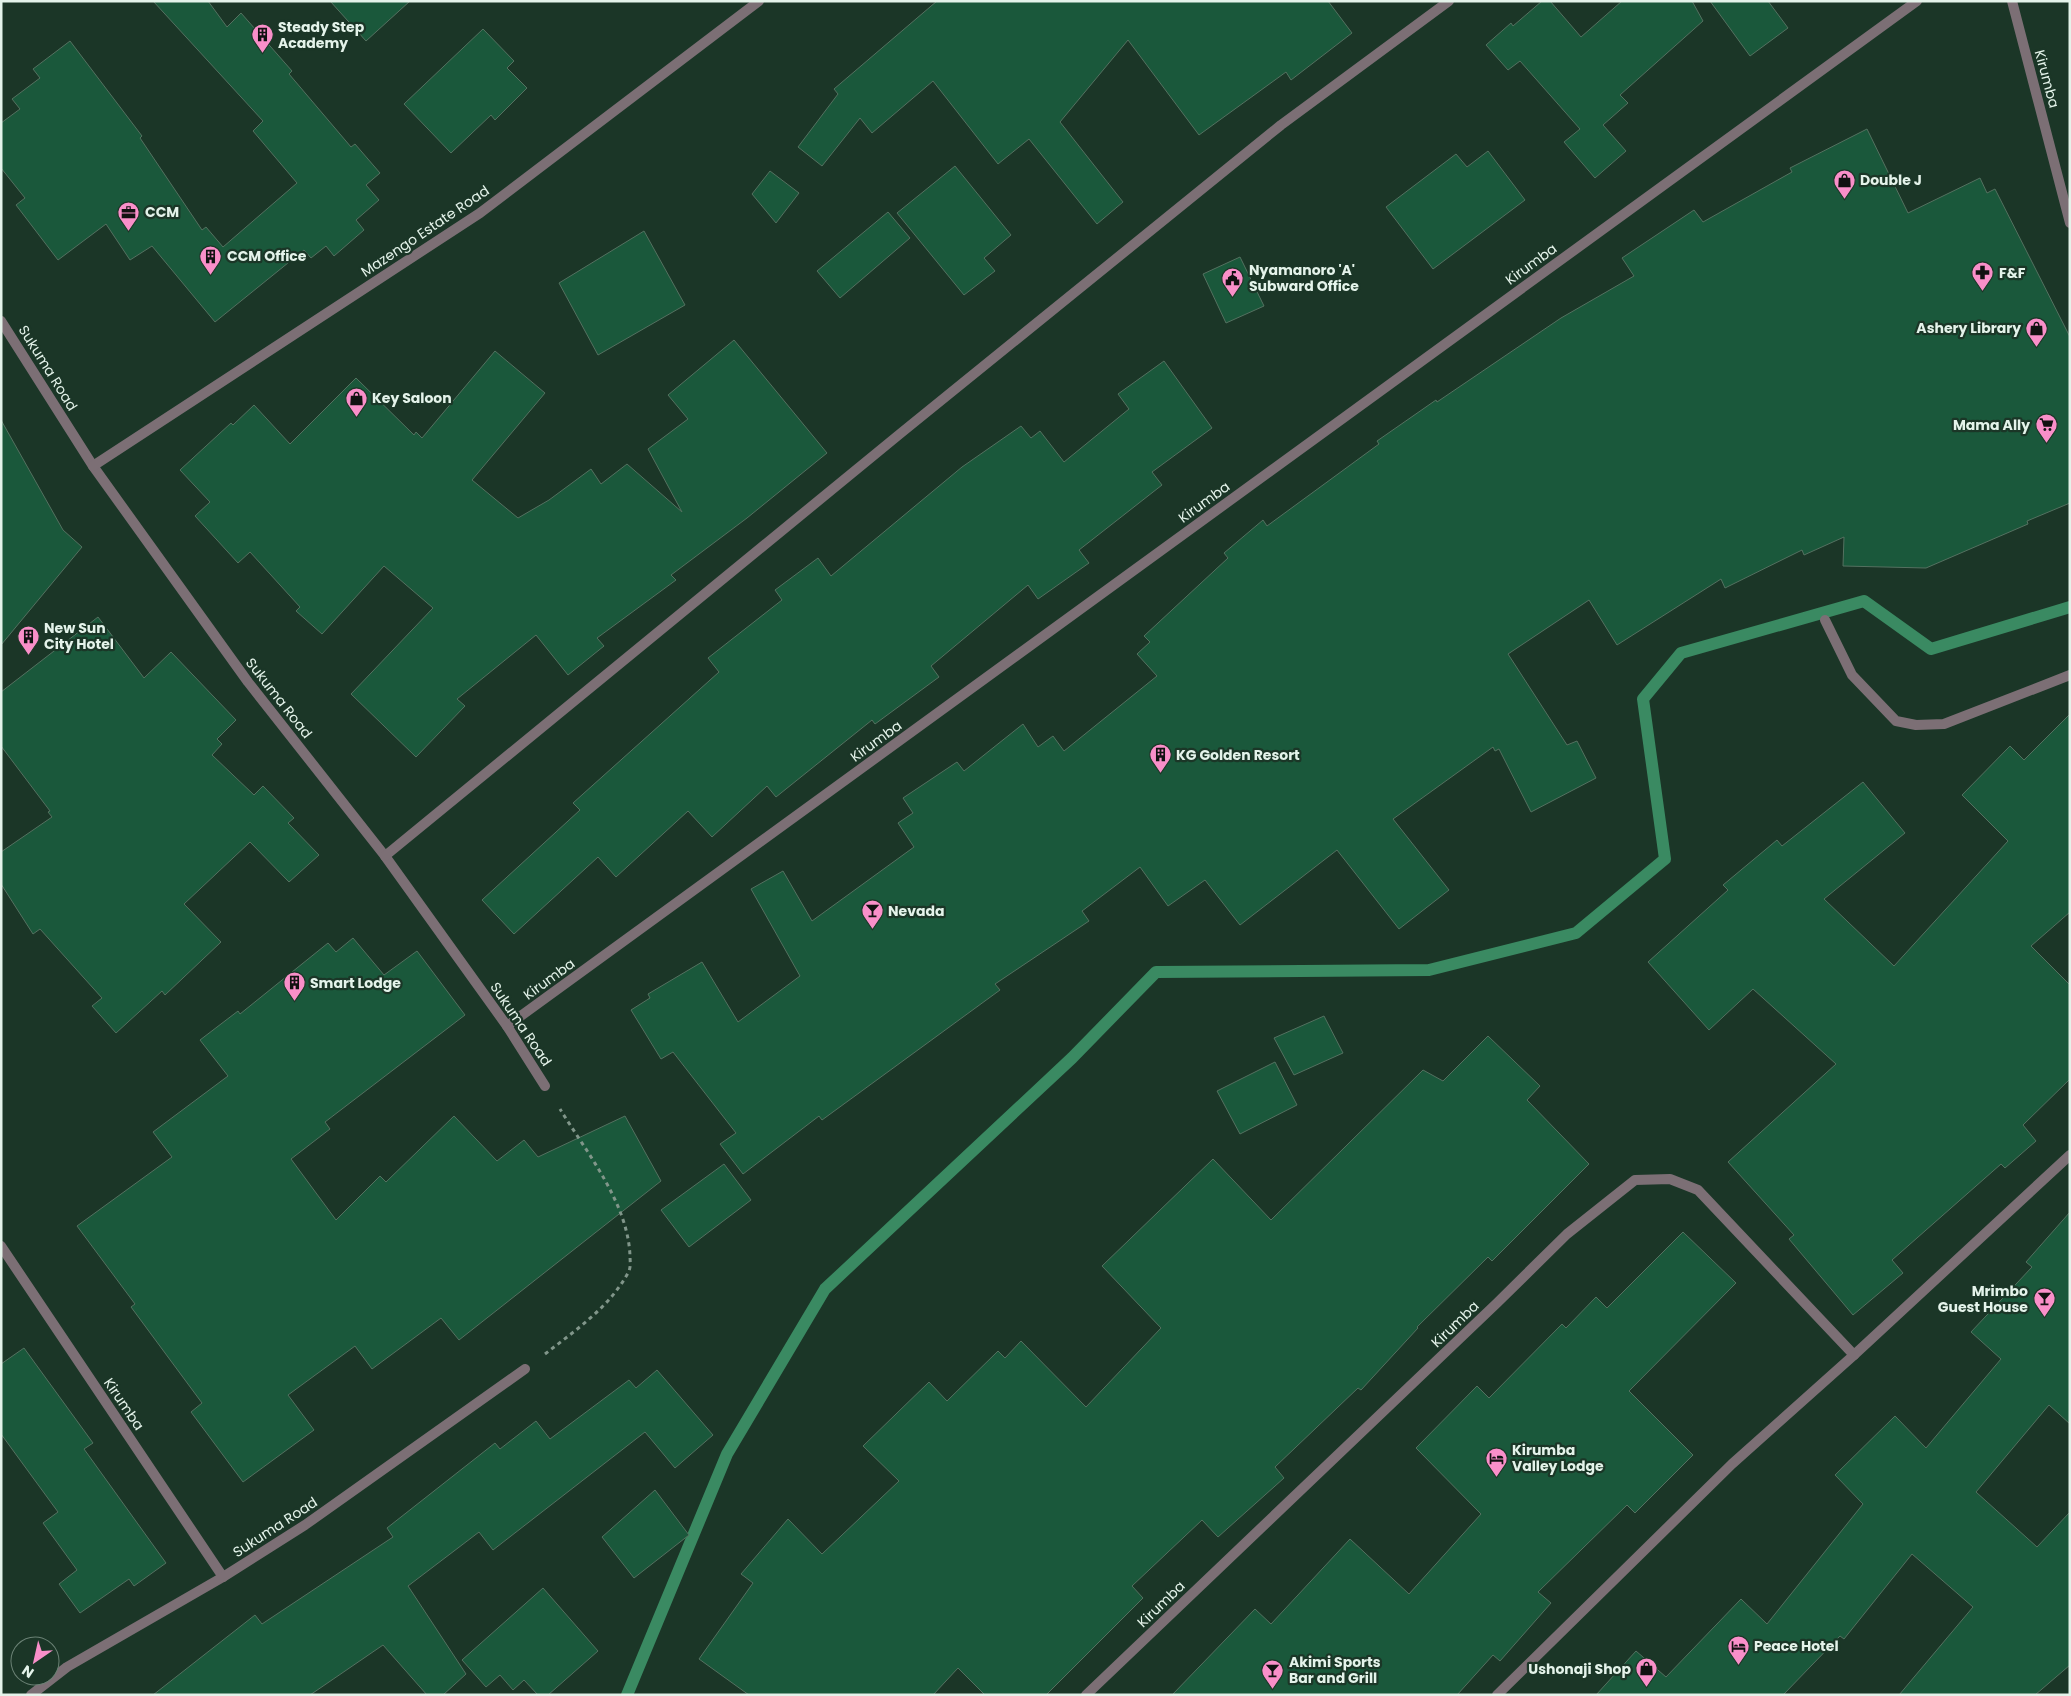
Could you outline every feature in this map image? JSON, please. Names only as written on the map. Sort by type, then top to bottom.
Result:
[{"type":"street","name":"Mazengo Estate Road","points":[[94,466],[480,213],[760,1]]},
{"type":"street","points":[[385,856],[901,433],[1281,125],[1449,1]]},
{"type":"street","name":"Kirumba","points":[[507,1026],[1917,1]]},
{"type":"street","name":"Kirumba","points":[[2012,1],[2070,223]]},
{"type":"street","name":"Sukuma Road","points":[[1,321],[94,466],[248,682],[385,856],[507,1026],[545,1086]]},
{"type":"street","points":[[1825,620],[1852,675],[1896,721],[1916,725],[1944,724],[2070,676]]},
{"type":"street","points":[[1498,1695],[1732,1464],[1854,1356],[2070,1155]]},
{"type":"street","name":"Kirumba","points":[[1086,1695],[1490,1310],[1566,1234],[1635,1180],[1670,1179],[1698,1190],[1854,1356]]},
{"type":"street","name":"Kirumba","points":[[1,1246],[223,1577]]},
{"type":"street","name":"Sukuma Road","points":[[31,1695],[67,1667],[223,1577],[305,1525],[525,1369]]},
{"type":"path","points":[[525,1369],[588,1321],[613,1294],[630,1269],[630,1242],[617,1200],[545,1086]]},
{"type":"building","points":[[153,1],[208,1],[227,27],[241,13],[292,71],[289,74],[351,147],[355,144],[380,173],[366,185],[379,200],[356,220],[364,230],[334,256],[326,246],[311,258],[304,250],[215,322],[152,246],[130,260],[106,224],[58,260],[16,205],[25,198],[1,168],[1,123],[20,109],[12,99],[40,78],[33,69],[70,41],[142,136],[140,138],[202,230],[206,227],[223,247],[297,183],[253,131],[263,121]]},
{"type":"building","points":[[330,1],[410,1],[366,41]]},
{"type":"building","points":[[937,1],[1328,1],[1352,33],[1291,80],[1286,72],[1199,135],[1128,40],[1060,122],[1123,202],[1097,224],[1029,139],[998,164],[933,81],[872,133],[860,118],[822,166],[798,147],[838,94],[834,89]]},
{"type":"building","points":[[1542,1],[1550,1],[1581,37],[1622,1],[1692,1],[1703,21],[1620,95],[1628,103],[1603,125],[1626,151],[1595,178],[1564,142],[1580,129],[1520,61],[1508,70],[1486,45],[1511,23],[1513,26]]},
{"type":"building","points":[[1710,1],[1768,1],[1788,28],[1750,56]]},
{"type":"building","points":[[483,29],[514,61],[507,68],[527,88],[495,120],[491,115],[451,153],[404,104]]},
{"type":"building","points":[[1867,129],[1908,213],[1980,178],[1987,193],[1995,189],[2070,337],[2070,503],[2027,521],[2028,524],[1926,568],[1843,566],[1844,537],[1804,555],[1802,550],[1725,588],[1721,579],[1617,645],[1589,600],[1508,654],[1567,745],[1577,741],[1596,778],[1531,812],[1499,749],[1495,751],[1493,747],[1393,819],[1449,890],[1399,929],[1337,850],[1240,925],[1205,880],[1168,906],[1140,867],[1082,911],[1089,921],[995,984],[1000,990],[822,1120],[819,1116],[743,1174],[720,1144],[736,1133],[673,1052],[661,1059],[631,1010],[650,998],[648,994],[702,962],[738,1022],[800,976],[751,889],[783,871],[812,921],[914,847],[898,823],[913,813],[903,798],[957,762],[964,771],[1023,724],[1038,747],[1053,736],[1064,751],[1157,676],[1137,654],[1150,642],[1144,636],[1228,558],[1224,553],[1263,520],[1267,526],[1379,444],[1377,441],[1436,400],[1437,402],[1561,318],[1634,276],[1622,258],[1694,210],[1703,222],[1792,172],[1790,168]]},
{"type":"building","points":[[1488,151],[1525,200],[1433,269],[1386,207],[1456,154],[1467,167]]},
{"type":"building","points":[[955,166],[1011,235],[984,258],[995,271],[964,295],[897,213]]},
{"type":"building","points":[[770,171],[799,193],[776,223],[752,194]]},
{"type":"building","points":[[888,212],[910,238],[840,298],[817,271]]},
{"type":"building","points":[[644,231],[685,305],[598,355],[559,283]]},
{"type":"building","points":[[1240,257],[1264,306],[1226,323],[1203,274]]},
{"type":"building","points":[[734,340],[827,453],[747,518],[671,575],[676,580],[597,638],[604,646],[568,675],[536,635],[457,699],[465,706],[416,757],[351,694],[433,608],[384,566],[322,634],[296,611],[300,607],[250,552],[238,563],[195,516],[210,502],[180,470],[231,423],[233,425],[254,405],[290,444],[356,378],[414,435],[416,432],[422,438],[495,351],[545,393],[472,480],[518,518],[549,500],[591,469],[601,484],[627,464],[682,512],[648,449],[688,419],[668,395]]},
{"type":"building","points":[[1164,361],[1212,428],[1152,472],[1162,485],[1079,550],[1089,563],[1038,599],[1028,585],[931,666],[939,677],[875,724],[872,720],[776,797],[767,786],[712,837],[688,811],[616,877],[598,857],[514,934],[482,900],[580,810],[573,803],[719,672],[708,658],[782,600],[775,590],[818,558],[831,576],[962,467],[1021,426],[1031,438],[1040,431],[1064,462],[1129,409],[1118,394]]},
{"type":"building","points":[[1,420],[63,530],[82,547],[1,645]]},
{"type":"building","points":[[98,617],[144,678],[171,652],[236,720],[217,739],[222,744],[212,755],[254,795],[263,786],[294,818],[288,823],[319,855],[289,882],[250,842],[184,904],[221,942],[165,995],[162,991],[116,1033],[92,1006],[102,998],[40,929],[33,934],[1,884],[1,852],[52,817],[48,812],[50,811],[1,746],[1,692]]},
{"type":"building","points":[[2070,714],[2070,912],[2031,946],[2070,985],[2070,1079],[2023,1125],[2036,1141],[2005,1168],[2001,1164],[1892,1260],[1903,1273],[1853,1315],[1789,1239],[1794,1235],[1728,1162],[1836,1064],[1753,989],[1709,1030],[1648,962],[1728,890],[1723,885],[1777,840],[1782,846],[1863,782],[1905,833],[1824,899],[1894,966],[2008,841],[1962,795],[2010,746],[2024,760]]},
{"type":"building","points":[[353,938],[384,975],[417,951],[465,1015],[325,1122],[330,1129],[291,1159],[336,1220],[380,1176],[386,1182],[454,1116],[497,1161],[524,1140],[538,1157],[625,1116],[661,1181],[459,1340],[441,1318],[372,1369],[355,1346],[288,1395],[314,1430],[243,1482],[191,1412],[202,1403],[131,1307],[135,1304],[77,1226],[172,1157],[153,1132],[228,1076],[200,1040],[238,1011],[240,1014],[328,943],[336,952]]},
{"type":"building","points":[[1324,1016],[1343,1053],[1294,1075],[1274,1038]]},
{"type":"building","points":[[1488,1036],[1540,1086],[1527,1100],[1589,1164],[1492,1261],[1488,1257],[1417,1327],[1361,1390],[1358,1388],[1275,1467],[1284,1478],[1218,1537],[1202,1520],[1132,1586],[1143,1598],[1046,1695],[985,1695],[958,1668],[933,1695],[749,1695],[699,1659],[753,1583],[741,1574],[788,1519],[822,1554],[899,1481],[863,1446],[929,1382],[947,1401],[998,1351],[1005,1358],[1021,1341],[1086,1407],[1161,1328],[1102,1266],[1213,1159],[1271,1220],[1423,1070],[1443,1081]]},
{"type":"building","points":[[1275,1062],[1297,1105],[1240,1134],[1217,1091]]},
{"type":"building","points":[[724,1164],[751,1200],[689,1247],[661,1210]]},
{"type":"building","points":[[2070,1212],[2070,1424],[2049,1405],[1976,1492],[2037,1547],[2070,1512],[2070,1665],[2035,1695],[1899,1695],[1973,1607],[1912,1554],[1844,1639],[1840,1636],[1783,1695],[1596,1695],[1636,1651],[1666,1677],[1741,1599],[1767,1624],[1863,1504],[1835,1475],[1895,1416],[1926,1448],[2001,1359],[1971,1332],[2032,1267],[2026,1262]]},
{"type":"building","points":[[1683,1232],[1736,1283],[1629,1391],[1693,1455],[1635,1513],[1627,1505],[1538,1592],[1551,1603],[1500,1661],[1493,1655],[1457,1695],[1172,1695],[1255,1609],[1271,1624],[1350,1539],[1409,1594],[1481,1514],[1416,1448],[1477,1386],[1489,1398],[1562,1324],[1566,1328],[1596,1297],[1607,1308]]},
{"type":"building","points":[[24,1348],[93,1443],[84,1449],[166,1563],[134,1586],[129,1579],[80,1613],[59,1584],[77,1570],[43,1523],[58,1512],[1,1434],[1,1364]]},
{"type":"building","points":[[657,1370],[713,1435],[675,1468],[645,1432],[493,1550],[479,1532],[408,1586],[466,1674],[443,1695],[427,1695],[383,1645],[310,1695],[153,1695],[255,1615],[262,1624],[393,1537],[387,1528],[495,1443],[500,1449],[536,1421],[550,1439],[629,1380],[636,1388]]},
{"type":"building","points":[[655,1490],[689,1535],[634,1578],[602,1537]]},
{"type":"building","points":[[543,1588],[598,1651],[548,1695],[538,1695],[524,1680],[513,1690],[500,1675],[486,1687],[462,1660]]},
{"type":"waterway","points":[[627,1695],[727,1454],[825,1289],[1072,1058],[1156,972],[1429,970],[1576,933],[1665,859],[1643,699],[1681,653],[1864,601],[1931,649],[2070,607]]},
{"type":"place","name":"Steady Step Academy","points":[[262,54]]},
{"type":"place","name":"Double J","points":[[1844,199]]},
{"type":"place","name":"CCM","points":[[129,231]]},
{"type":"place","name":"CCM Office","points":[[211,275]]},
{"type":"place","name":"F&F","points":[[1983,292]]},
{"type":"place","name":"Nyamanoro 'A' Subward Office","points":[[1233,297]]},
{"type":"place","name":"Ashery Library","points":[[2037,347]]},
{"type":"place","name":"Key Saloon","points":[[356,417]]},
{"type":"place","name":"Mama Ally","points":[[2046,444]]},
{"type":"place","name":"New Sun City Hotel","points":[[28,655]]},
{"type":"place","name":"KG Golden Resort","points":[[1160,774]]},
{"type":"place","name":"Nevada","points":[[872,930]]},
{"type":"place","name":"Smart Lodge","points":[[294,1002]]},
{"type":"place","name":"Mrimbo Guest House","points":[[2044,1318]]},
{"type":"place","name":"Kirumba Valley Lodge","points":[[1496,1477]]},
{"type":"place","name":"Peace Hotel","points":[[1738,1665]]},
{"type":"place","name":"Ushonaji Shop","points":[[1647,1688]]},
{"type":"place","name":"Akimi Sports Bar and Grill","points":[[1273,1689]]}]
